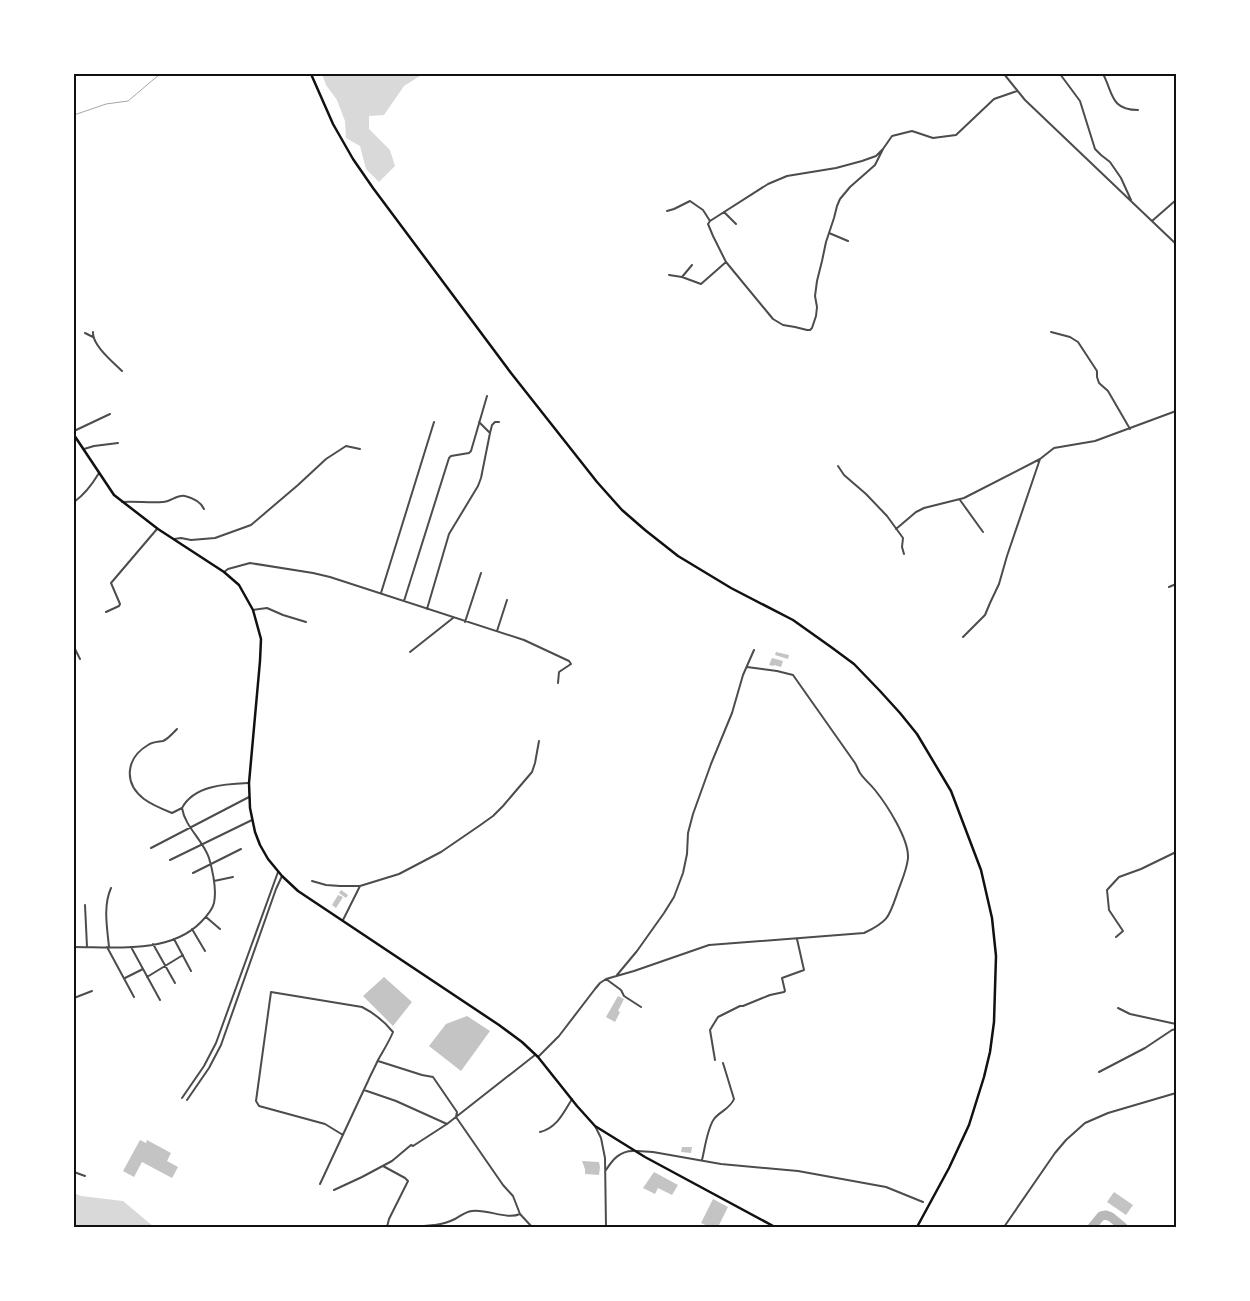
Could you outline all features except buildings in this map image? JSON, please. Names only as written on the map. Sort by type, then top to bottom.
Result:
[{"type":"main road","points":[[311,74],[332,124],[373,188],[511,373],[597,482],[632,519],[678,556],[731,588],[792,620],[854,664],[917,734],[951,791],[981,870],[992,918],[996,956],[994,1022],[984,1077],[969,1125],[917,1227]]},
{"type":"main road","points":[[74,435],[114,495],[158,529],[224,572],[239,585],[253,610],[260,639],[260,661],[249,783],[250,808],[260,845],[278,872],[298,891],[522,1042],[537,1056],[595,1126],[635,1151],[775,1227]]},
{"type":"street","points":[[1004,74],[1025,100],[1176,244]]},
{"type":"street","points":[[1060,74],[1080,101],[1095,149],[1110,162],[1121,178],[1131,201]]},
{"type":"street","points":[[1103,74],[1115,101],[1125,109],[1138,110]]},
{"type":"street","points":[[667,211],[674,210],[690,202],[703,210],[710,221],[708,224],[726,262],[773,319],[783,325],[810,330],[816,316],[815,296],[817,281],[840,199],[858,179],[875,165],[892,136],[912,131],[933,138],[956,135],[994,99],[1017,91]]},
{"type":"street","points":[[710,221],[768,184],[787,176],[836,168],[862,161],[876,156],[883,149]]},
{"type":"street","points":[[1152,221],[1176,200]]},
{"type":"street","points":[[724,212],[736,224]]},
{"type":"street","points":[[829,233],[848,241]]},
{"type":"street","points":[[669,274],[701,284],[726,262]]},
{"type":"street","points":[[682,277],[692,266]]},
{"type":"street","points":[[93,332],[97,345],[122,371]]},
{"type":"street","points":[[1051,332],[1070,337],[1078,342],[1098,371],[1099,384],[1108,391],[1130,429]]},
{"type":"street","points":[[85,333],[93,337]]},
{"type":"street","points":[[404,602],[449,458],[450,456],[469,453],[487,396]]},
{"type":"street","points":[[896,529],[916,512],[924,508],[959,499],[1040,460],[1054,448],[1095,441],[1176,411]]},
{"type":"street","points":[[74,431],[110,414]]},
{"type":"street","points":[[381,593],[434,422]]},
{"type":"street","points":[[479,422],[490,433]]},
{"type":"street","points":[[427,609],[449,534],[478,486],[492,425],[495,422],[499,422]]},
{"type":"street","points":[[83,450],[94,446],[118,443]]},
{"type":"street","points":[[174,539],[215,538],[251,525],[326,458],[346,446],[360,449]]},
{"type":"street","points":[[963,637],[986,615],[999,584],[1040,460]]},
{"type":"street","points":[[838,466],[844,475],[887,516],[903,538],[902,547],[904,554]]},
{"type":"street","points":[[74,502],[95,479],[98,473]]},
{"type":"street","points":[[122,502],[163,502],[184,495],[202,504],[204,509]]},
{"type":"street","points":[[959,499],[984,532]]},
{"type":"street","points":[[106,612],[120,604],[111,583],[158,529]]},
{"type":"street","points":[[224,572],[228,569],[250,563],[313,573],[381,593],[524,640],[570,660],[571,664],[560,672],[558,683]]},
{"type":"street","points":[[465,622],[481,573]]},
{"type":"street","points":[[1169,587],[1176,584]]},
{"type":"street","points":[[497,632],[507,600]]},
{"type":"street","points":[[253,610],[266,608],[306,622]]},
{"type":"street","points":[[410,652],[454,618]]},
{"type":"street","points":[[74,647],[80,659]]},
{"type":"street","points":[[617,975],[637,951],[674,897],[683,873],[687,854],[688,833],[693,814],[732,713],[743,675],[754,650]]},
{"type":"street","points":[[334,1190],[362,1178],[392,1161],[411,1145],[413,1146],[447,1124],[537,1056],[559,1036],[595,989],[606,979],[709,945],[864,933],[884,922],[892,909],[906,870],[908,858],[905,839],[876,790],[860,774],[855,763],[793,675],[747,667]]},
{"type":"street","points":[[178,729],[165,740],[150,743],[139,751],[131,764],[129,775],[132,786],[143,798],[159,808],[172,813],[182,808],[188,799],[208,788],[249,783]]},
{"type":"street","points":[[312,881],[326,885],[360,886],[389,878],[441,852],[493,816],[503,806],[532,772],[536,763],[539,741]]},
{"type":"street","points":[[151,848],[249,797]]},
{"type":"street","points":[[74,946],[131,947],[153,944],[174,939],[192,929],[206,917],[214,905],[214,881],[203,844],[185,819],[182,808]]},
{"type":"street","points":[[170,860],[252,820]]},
{"type":"street","points":[[193,873],[241,849]]},
{"type":"street","points":[[1116,937],[1123,931],[1108,910],[1107,890],[1119,877],[1176,852]]},
{"type":"street","points":[[182,1098],[204,1066],[216,1043],[278,872]]},
{"type":"street","points":[[187,1100],[209,1068],[221,1045],[282,876]]},
{"type":"street","points":[[214,881],[233,877]]},
{"type":"street","points":[[342,921],[360,886]]},
{"type":"street","points":[[111,888],[106,901],[108,947],[134,996]]},
{"type":"street","points":[[85,905],[87,947]]},
{"type":"street","points":[[206,917],[220,929]]},
{"type":"street","points":[[192,929],[205,951]]},
{"type":"street","points":[[715,1060],[710,1030],[718,1017],[740,1006],[784,992],[782,978],[804,970],[797,938]]},
{"type":"street","points":[[174,939],[191,971]]},
{"type":"street","points":[[153,944],[175,983]]},
{"type":"street","points":[[131,947],[160,1000]]},
{"type":"street","points":[[147,977],[183,955]]},
{"type":"street","points":[[124,978],[142,968]]},
{"type":"street","points":[[606,979],[622,990],[624,996],[641,1007]]},
{"type":"street","points":[[74,998],[92,991]]},
{"type":"street","points":[[320,1184],[393,1032],[372,1012],[362,1008],[271,992],[256,1101],[259,1106],[325,1124],[343,1135]]},
{"type":"street","points":[[1118,1008],[1130,1014],[1176,1024]]},
{"type":"street","points":[[1099,1072],[1176,1029]]},
{"type":"street","points":[[378,1061],[432,1077],[457,1112],[456,1117],[503,1185],[513,1196],[520,1214],[532,1227]]},
{"type":"street","points":[[702,1160],[711,1124],[716,1117],[729,1107],[734,1099],[723,1063]]},
{"type":"street","points":[[364,1090],[396,1100],[447,1124]]},
{"type":"street","points":[[1004,1227],[1055,1153],[1085,1123],[1108,1113],[1176,1093]]},
{"type":"street","points":[[540,1132],[554,1126],[572,1099]]},
{"type":"street","points":[[595,1126],[601,1138],[605,1158],[606,1227]]},
{"type":"street","points":[[606,1170],[618,1155],[626,1151],[653,1152],[721,1164],[798,1171],[886,1187],[923,1202]]},
{"type":"street","points":[[383,1166],[408,1181],[389,1219],[387,1227]]},
{"type":"street","points":[[74,1172],[86,1176]]},
{"type":"street","points":[[414,1227],[435,1226],[471,1211],[484,1210],[514,1216],[520,1214]]},
{"type":"lane","points":[[74,115],[106,104],[128,101],[160,74]]},
{"type":"shaded area","points":[[322,74],[423,74],[404,86],[384,115],[369,116],[369,129],[390,150],[395,166],[379,182],[366,169],[360,146],[346,138],[345,121],[337,100],[326,85]]},
{"type":"shaded area","points":[[74,1193],[81,1196],[123,1201],[154,1227],[74,1227]]},
{"type":"taxiway","points":[[1092,1227],[1101,1216],[1106,1215],[1123,1227]]}]
